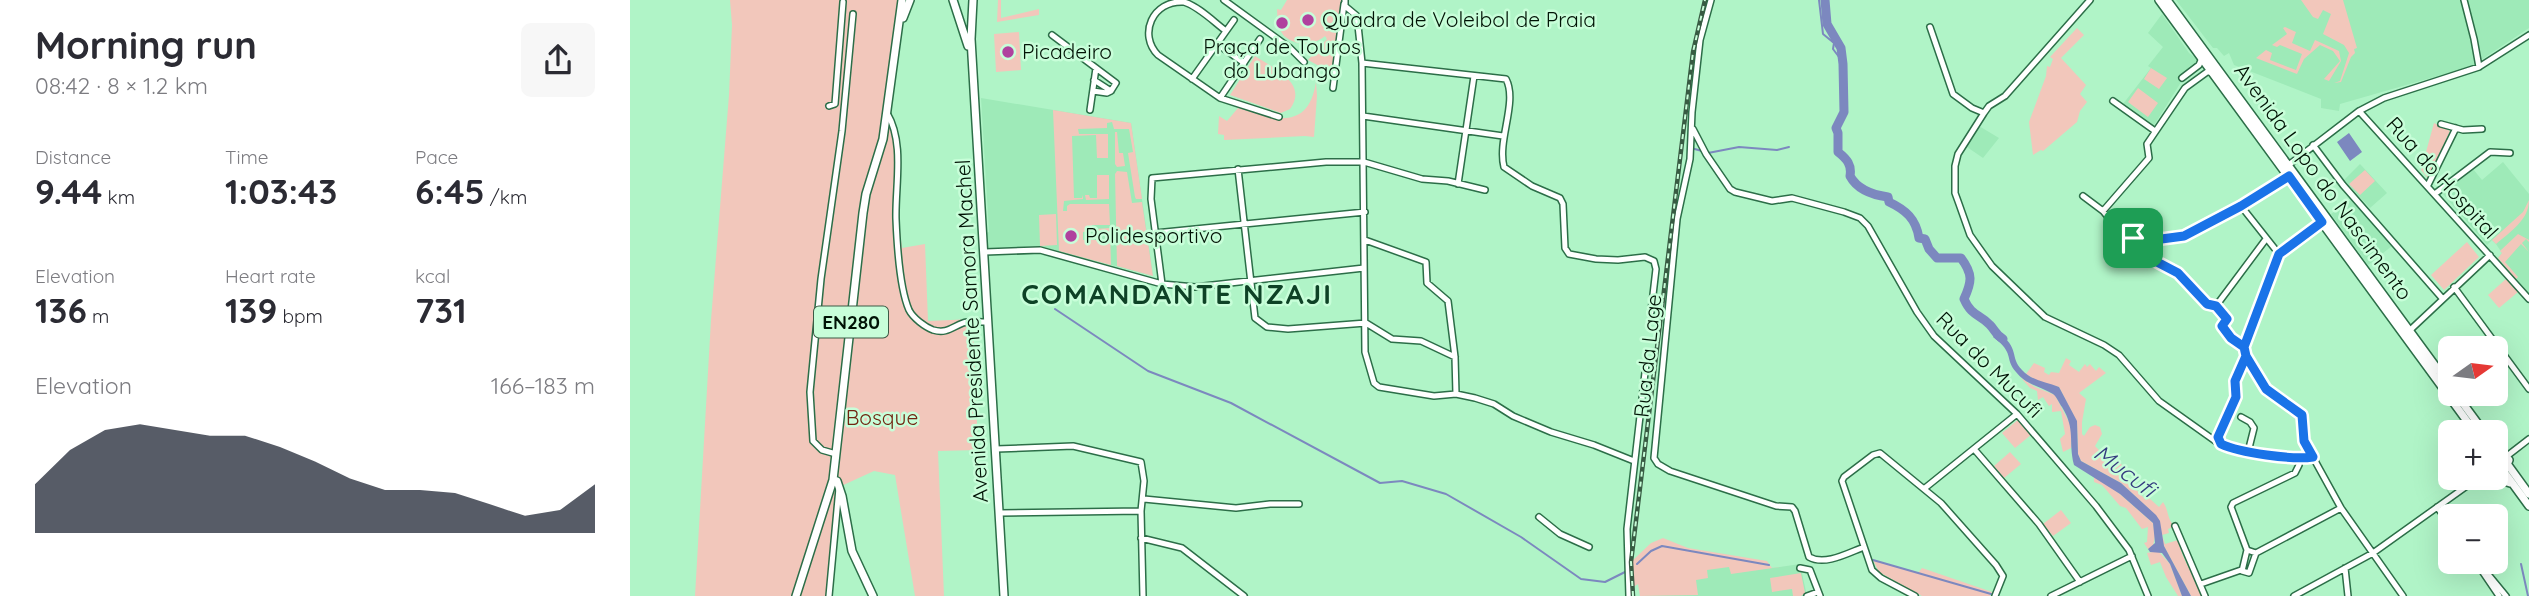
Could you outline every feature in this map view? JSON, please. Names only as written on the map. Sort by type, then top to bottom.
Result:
[{"type":"main road","name":"EN280","points":[[796,596],[835,488],[833,480],[865,204],[883,139],[902,0]]},
{"type":"main road","name":"EN280","points":[[897,46],[905,12],[911,0]]},
{"type":"main road","name":"Avenida Presidente Samora Machel","points":[[953,0],[974,65]]},
{"type":"main road","name":"Avenida Presidente Samora Machel","points":[[974,0],[971,26],[1004,596]]},
{"type":"main road","name":"Avenida Lopo do Nascimento","points":[[2159,0],[2287,167],[2289,176],[2322,222],[2438,371]]},
{"type":"main road","name":"Avenida Lopo do Nascimento","points":[[2166,0],[2467,420]]},
{"type":"main road","points":[[836,457],[835,488],[842,496],[852,551],[873,596]]},
{"type":"main road","points":[[2508,474],[2529,494]]},
{"type":"main road","points":[[2508,477],[2529,506]]},
{"type":"main road","points":[[2508,482],[2517,490]]},
{"type":"street","points":[[1224,0],[1290,48],[1304,62]]},
{"type":"street","points":[[1344,0],[1345,6],[1357,16],[1362,63],[1365,352],[1374,383],[1379,387],[1434,396],[1456,394],[1494,404],[1513,416],[1551,432],[1634,461]]},
{"type":"street","points":[[1333,88],[1344,0]]},
{"type":"street","name":"Rua da Lage","points":[[1711,0],[1700,40],[1690,159],[1677,219],[1654,458],[1658,464],[1670,471],[1776,506],[1792,508],[1796,511],[1809,557],[1813,560],[1821,561],[1864,547]]},
{"type":"street","points":[[2090,0],[2017,79],[2005,96],[1989,106],[1958,154],[1955,193],[1970,235],[1992,266],[2045,317],[2119,355],[2159,401],[2221,444],[2248,452],[2299,459],[2313,457]]},
{"type":"street","points":[[2464,0],[2479,67]]},
{"type":"street","points":[[828,106],[835,104],[839,63],[838,30],[843,2]]},
{"type":"street","points":[[1226,31],[1184,2],[1168,3],[1153,14],[1148,27],[1151,47],[1192,79],[1220,98],[1279,117]]},
{"type":"street","points":[[836,457],[822,450],[813,440],[810,392],[853,14]]},
{"type":"street","points":[[1192,79],[1234,20]]},
{"type":"street","points":[[1930,27],[1953,94],[1984,113]]},
{"type":"street","points":[[1052,35],[1116,83],[1107,93],[1093,91]]},
{"type":"street","points":[[2287,167],[2359,111],[2384,98],[2479,67],[2529,35]]},
{"type":"street","points":[[1220,98],[1260,38]]},
{"type":"street","points":[[1216,44],[1244,63]]},
{"type":"street","points":[[2182,78],[2199,65],[2201,55]]},
{"type":"street","points":[[839,63],[843,68],[848,64]]},
{"type":"street","points":[[1362,63],[1506,79],[1509,83],[1502,160],[1507,170],[1532,186],[1560,198],[1563,204],[1565,248],[1569,254],[1596,259],[1631,260],[1645,257],[1654,261],[1656,269],[1651,312]]},
{"type":"street","points":[[1090,110],[1096,68]]},
{"type":"street","points":[[838,74],[842,69],[847,74]]},
{"type":"street","points":[[2103,211],[2149,158],[2147,144],[2185,88],[2207,72],[2215,73]]},
{"type":"street","points":[[2188,73],[2193,81]]},
{"type":"street","points":[[1101,85],[1107,76]]},
{"type":"street","points":[[1458,184],[1474,76]]},
{"type":"street","points":[[1094,80],[1111,91]]},
{"type":"street","points":[[2113,101],[2155,131]]},
{"type":"street","name":"Rua do Hospital","points":[[2359,111],[2436,193],[2529,299]]},
{"type":"street","points":[[887,113],[897,151],[896,219],[903,283],[910,312],[926,327],[937,331],[949,331],[963,323],[985,322]]},
{"type":"street","points":[[1363,116],[1503,136]]},
{"type":"street","points":[[833,118],[843,120]]},
{"type":"street","points":[[2441,124],[2456,128],[2482,129]]},
{"type":"street","name":"Rua do Mucufi","points":[[1692,126],[1706,154],[1730,189],[1735,192],[1772,201],[1792,198],[1860,218],[1879,243],[1917,312],[1934,336],[2017,414],[2096,506],[2132,556],[2148,596]]},
{"type":"street","points":[[2428,185],[2456,128]]},
{"type":"street","points":[[2313,145],[2343,185],[2442,298]]},
{"type":"street","points":[[2436,193],[2490,152],[2510,153]]},
{"type":"street","points":[[1161,284],[1151,199],[1152,178],[1326,162],[1364,162],[1422,179],[1485,190]]},
{"type":"street","points":[[1238,169],[1252,313],[1267,327],[1288,329],[1366,323],[1392,339],[1421,341],[1455,357]]},
{"type":"street","points":[[2133,238],[2154,240],[2184,236],[2241,206],[2289,176]]},
{"type":"street","points":[[2083,196],[2103,211],[2117,228],[2133,238],[2157,262],[2178,273],[2207,304],[2216,306],[2227,319],[2222,326],[2226,332],[2244,347]]},
{"type":"street","points":[[2241,206],[2279,254]]},
{"type":"street","points":[[1155,233],[1364,212]]},
{"type":"street","points":[[2322,222],[2279,254],[2244,347],[2246,356],[2267,391],[2298,411],[2304,420],[2304,441],[2341,508],[2403,596]]},
{"type":"street","points":[[2216,306],[2266,239]]},
{"type":"street","points":[[1365,240],[1426,262],[1427,283],[1448,301],[1455,357],[1456,394]]},
{"type":"street","points":[[985,252],[1040,250],[1161,284],[1200,287],[1250,279],[1364,268]]},
{"type":"street","points":[[2407,333],[2490,255]]},
{"type":"street","points":[[2454,287],[2529,388]]},
{"type":"street","points":[[2221,444],[2218,437],[2236,397],[2235,381],[2246,356]]},
{"type":"street","points":[[1629,596],[1627,529],[1646,364]]},
{"type":"street","points":[[1924,488],[2017,414]]},
{"type":"street","points":[[2241,417],[2254,428],[2248,452]]},
{"type":"street","points":[[2508,449],[2529,439]]},
{"type":"street","points":[[996,449],[1073,446],[1139,461],[1144,468],[1144,499],[1141,511],[1143,596]]},
{"type":"street","points":[[1974,449],[2039,524],[2080,582]]},
{"type":"street","points":[[1915,596],[1881,578],[1872,570],[1842,481],[1880,453],[1941,503],[2001,571],[2003,581],[1995,596]]},
{"type":"street","points":[[2241,570],[2248,550],[2231,507],[2233,503],[2295,473],[2299,459]]},
{"type":"street","points":[[829,596],[835,488]]},
{"type":"street","points":[[2294,596],[2373,553],[2462,490]]},
{"type":"street","points":[[1144,499],[1236,508],[1299,504]]},
{"type":"street","points":[[2201,584],[2241,570],[2249,573],[2256,554],[2341,508]]},
{"type":"street","points":[[1000,513],[1141,511]]},
{"type":"street","points":[[1539,517],[1560,534],[1589,547]]},
{"type":"street","points":[[2175,526],[2205,596]]},
{"type":"street","points":[[1141,538],[1182,548],[1244,596]]},
{"type":"street","points":[[2248,550],[2256,554]]},
{"type":"street","points":[[2051,596],[2132,556]]},
{"type":"street","points":[[1800,568],[1810,570],[1819,594],[1807,596]]},
{"type":"street","points":[[2345,568],[2348,596]]},
{"type":"street","points":[[2485,574],[2499,596]]},
{"type":"street","points":[[2487,574],[2506,596]]},
{"type":"shaded area","points":[[2176,0],[2461,0],[2476,65],[2340,104],[2339,111],[2321,108],[2321,99],[2234,65],[2229,53],[2224,56],[2217,48],[2213,48]]},
{"type":"shaded area","points":[[2467,0],[2529,0],[2529,28],[2481,60]]},
{"type":"shaded area","points":[[2162,14],[2189,53],[2197,59],[2197,64],[2180,76],[2183,79],[2153,127],[2123,104],[2151,68],[2148,66],[2163,47],[2148,33]]},
{"type":"shaded area","points":[[981,98],[1131,123],[1153,276],[1040,246],[987,248],[986,233],[989,232]]},
{"type":"shaded area","points":[[1979,126],[1999,138],[1983,158],[1967,147]]},
{"type":"shaded area","points":[[2503,162],[2529,194],[2529,293],[2498,258],[2502,253],[2496,244],[2492,240],[2487,245],[2443,194],[2473,169],[2482,180]]},
{"type":"shaded area","points":[[2360,164],[2387,193],[2370,208],[2344,180]]},
{"type":"shaded area","points":[[2351,200],[2392,246],[2368,265],[2331,214]]},
{"type":"shaded area","points":[[1655,564],[1772,568],[1800,564],[1807,596],[1640,596]]},
{"type":"green space","name":"Bosque","points":[[730,0],[899,0],[885,104],[894,121],[900,156],[899,224],[902,248],[925,244],[928,321],[973,319],[978,450],[938,451],[944,596],[915,596],[895,475],[874,471],[839,487],[829,596],[695,596],[711,320],[729,95],[732,25]]},
{"type":"green space","points":[[998,0],[1001,0],[1001,18],[1039,9],[1039,15],[997,22]]},
{"type":"green space","points":[[1287,0],[1341,0],[1333,68],[1321,67],[1308,60],[1327,39],[1325,36],[1304,44],[1284,36],[1278,27],[1277,9],[1281,10]]},
{"type":"green space","points":[[2301,0],[2343,0],[2357,48],[2354,49],[2355,53],[2341,82],[2334,83],[2340,81],[2349,53],[2344,45],[2323,34],[2331,14],[2323,10],[2318,19],[2313,17]]},
{"type":"green space","points":[[2077,28],[2084,35],[2061,58],[2086,85],[2080,94],[2087,102],[2080,111],[2077,122],[2043,151],[2033,155],[2029,122],[2046,76],[2047,66],[2050,67],[2053,59],[2050,57]]},
{"type":"green space","points":[[2283,28],[2296,32],[2292,43],[2310,51],[2315,40],[2339,51],[2341,61],[2329,81],[2324,79],[2340,61],[2333,51],[2320,45],[2304,59],[2297,74],[2256,58],[2266,50],[2272,53],[2270,60],[2296,70],[2302,54],[2280,45],[2272,45],[2287,34]]},
{"type":"green space","name":"Picadeiro","points":[[1019,32],[1021,70],[996,72],[994,34]]},
{"type":"green space","points":[[1255,56],[1279,71],[1292,84],[1295,100],[1290,109],[1281,113],[1230,95]]},
{"type":"green space","points":[[2151,68],[2167,78],[2159,89],[2144,79]]},
{"type":"green space","points":[[1316,82],[1314,137],[1224,140],[1224,135],[1218,134],[1219,116],[1227,121],[1238,108],[1276,118],[1297,115],[1312,98]]},
{"type":"green space","points":[[2138,88],[2158,103],[2148,117],[2128,102]]},
{"type":"green space","points":[[1053,110],[1131,123],[1142,199],[1135,197],[1128,153],[1133,152],[1129,129],[1114,129],[1112,122],[1107,123],[1107,128],[1078,129],[1079,134],[1108,134],[1108,158],[1097,158],[1096,135],[1072,136],[1074,198],[1082,198],[1083,195],[1083,199],[1064,201],[1063,211],[1067,211],[1070,204],[1109,204],[1110,225],[1092,225],[1091,231],[1083,232],[1083,240],[1105,240],[1105,231],[1095,229],[1110,228],[1111,265],[1059,251]]},
{"type":"green space","points":[[2434,123],[2450,131],[2428,178],[2421,170]]},
{"type":"green space","points":[[1115,132],[1125,166],[1117,167],[1115,164]]},
{"type":"green space","points":[[2365,170],[2375,181],[2360,195],[2349,184]]},
{"type":"green space","points":[[1117,171],[1127,172],[1132,203],[1142,202],[1153,276],[1117,266]]},
{"type":"green space","points":[[1097,175],[1109,175],[1109,199],[1086,200],[1085,195],[1097,198]]},
{"type":"green space","points":[[2529,200],[2522,220],[2496,244],[2492,240],[2523,212]]},
{"type":"green space","name":"Polidesportivo","points":[[1056,214],[1057,245],[1040,246],[1039,215]]},
{"type":"green space","points":[[2518,234],[2529,240],[2526,239],[2522,243],[2529,252],[2521,244],[2505,262],[2518,277],[2516,279],[2498,258],[2502,253],[2500,251]]},
{"type":"green space","points":[[2467,242],[2479,257],[2444,290],[2431,275]]},
{"type":"green space","points":[[2506,279],[2518,292],[2499,308],[2488,295]]},
{"type":"green space","points":[[2066,358],[2071,361],[2069,365],[2079,372],[2085,364],[2087,367],[2090,364],[2096,371],[2099,367],[2106,373],[2079,393],[2086,399],[2082,434],[2084,436],[2090,427],[2095,425],[2100,427],[2102,434],[2095,446],[2111,462],[2119,460],[2123,467],[2119,472],[2146,500],[2149,498],[2159,507],[2163,502],[2175,526],[2168,529],[2169,533],[2162,535],[2165,544],[2178,540],[2203,596],[2191,596],[2164,546],[2150,510],[2121,483],[2081,461],[2078,454],[2077,422],[2059,387],[2037,381],[2026,374],[2034,363],[2045,368],[2044,372],[2049,375],[2051,372],[2059,373]]},
{"type":"green space","points":[[2021,378],[2055,395],[2072,428],[2071,448],[2063,452],[2060,439],[2065,434],[2061,411],[2052,412],[2052,404],[2049,406],[2043,397],[2038,400],[2037,391]]},
{"type":"green space","points":[[2019,419],[2032,434],[2015,448],[2002,433]]},
{"type":"green space","points":[[2010,452],[2021,464],[2004,478],[1994,466]]},
{"type":"green space","points":[[2094,475],[2153,523],[2153,546],[2148,549],[2144,543],[2147,542],[2148,527],[2142,529],[2126,508],[2120,506],[2102,485],[2094,482]]},
{"type":"green space","points":[[2061,510],[2071,523],[2053,536],[2043,524]]},
{"type":"green space","points":[[1663,538],[1688,548],[1767,561],[1772,568],[1800,564],[1731,574],[1729,567],[1707,570],[1708,578],[1696,580],[1698,595],[1640,596],[1638,584],[1632,588],[1631,562],[1651,543]]},
{"type":"green space","points":[[2158,551],[2170,564],[2182,596],[2178,596],[2160,562],[2151,565],[2147,553]]},
{"type":"green space","points":[[1873,560],[1918,573],[1922,568],[1992,592],[1990,596],[1922,596],[1879,572]]},
{"type":"green space","points":[[1801,573],[1805,593],[1801,596],[1793,596],[1792,589],[1772,592],[1770,578]]},
{"type":"water","points":[[2349,133],[2362,152],[2350,161],[2337,142]]},
{"type":"water","points":[[1997,332],[2009,343],[2018,365],[2026,374],[2059,387],[2077,421],[2078,454],[2081,461],[2121,483],[2156,515],[2160,521],[2164,546],[2191,596],[2182,596],[2170,564],[2162,553],[2150,552],[2148,549],[2155,543],[2153,523],[2120,494],[2074,465],[2070,429],[2057,398],[2029,383],[2016,372],[2007,351],[1993,337]]},
{"type":"waterway","points":[[1819,0],[1823,34],[1834,43],[1833,49],[1842,61]]},
{"type":"waterway","name":"Mucufi","points":[[1825,0],[1827,24],[1841,48],[1844,112],[1836,128],[1838,152],[1848,162],[1850,176],[1861,188],[1888,197],[1889,202],[1905,212],[1913,220],[1919,238],[1925,239],[1937,258],[1961,258],[1970,278],[1964,299],[1967,305],[2003,339]]},
{"type":"waterway","points":[[1708,153],[1739,147],[1777,150],[1789,147]]},
{"type":"waterway","points":[[1691,148],[1702,151]]},
{"type":"waterway","points":[[1055,309],[1148,371],[1231,403],[1380,483],[1402,481],[1446,494],[1521,537],[1581,579],[1605,582],[1625,572]]},
{"type":"waterway","points":[[1637,564],[1651,551],[1662,546],[1769,565]]},
{"type":"waterway","points":[[1873,560],[1991,594]]},
{"type":"waterway","points":[[2521,564],[2528,596]]},
{"type":"railway","points":[[1633,596],[1631,562],[1693,52],[1705,0]]},
{"type":"place","name":"Quadra de Voleibol de Praia","points":[[1308,20]]},
{"type":"place","name":"Praça de Touros do Lubango","points":[[1282,23]]},
{"type":"place","name":"Picadeiro","points":[[1008,52]]},
{"type":"place","name":"Polidesportivo","points":[[1071,236]]},
{"type":"district","name":"COMANDANTE NZAJI","points":[[1177,294]]},
{"type":"route","points":[[2133,238],[2154,240],[2184,236],[2241,206],[2289,176],[2322,222],[2279,254],[2244,347],[2246,356],[2266,389],[2302,415],[2304,441],[2313,457],[2299,459],[2238,450],[2221,444],[2218,437],[2236,397],[2235,381],[2246,356],[2244,347],[2226,332],[2222,326],[2227,319],[2216,306],[2207,304],[2178,273],[2157,262],[2133,238]]}]
